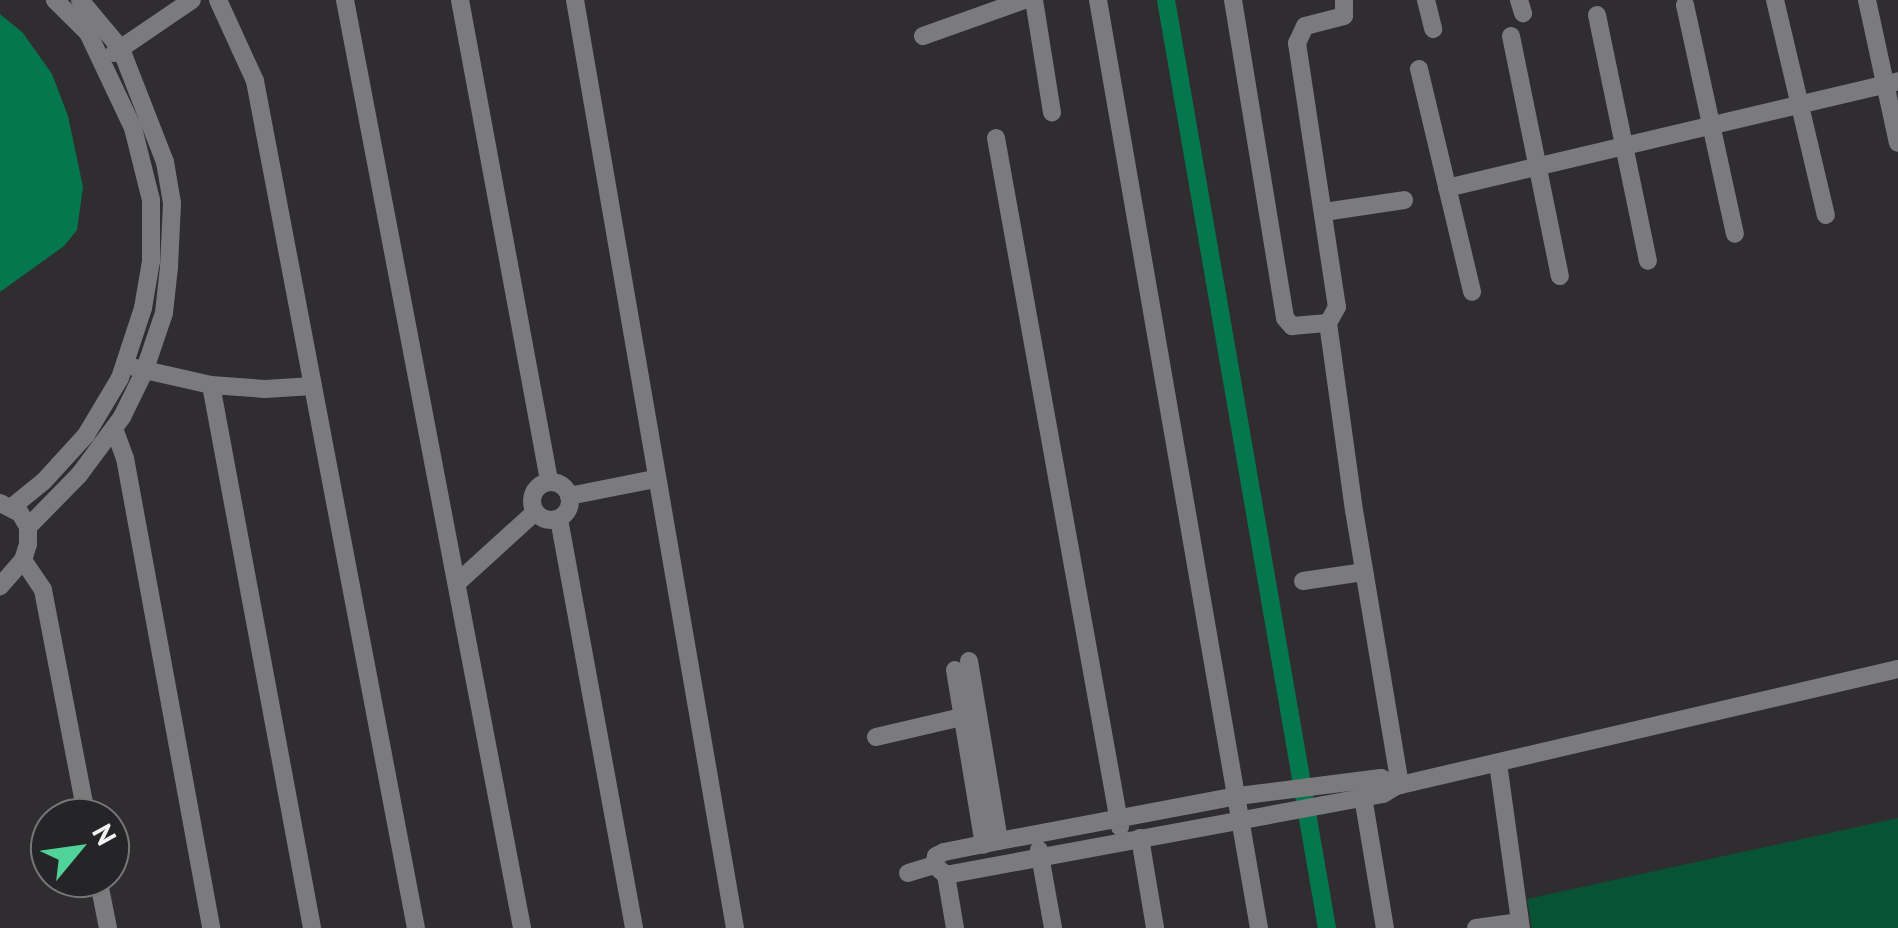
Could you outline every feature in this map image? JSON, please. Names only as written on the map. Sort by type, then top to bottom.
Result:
[{"type":"street","points":[[28,527],[6,505],[44,481],[86,434],[124,363],[142,308],[151,261],[151,200],[133,128],[88,33],[56,0]]},
{"type":"street","points":[[0,586],[23,560],[28,527],[60,496],[114,430],[144,372],[164,313],[172,203],[166,162],[121,49],[80,0]]},
{"type":"street","points":[[103,59],[192,0]]},
{"type":"street","points":[[218,0],[255,81],[416,928]]},
{"type":"street","points":[[345,0],[522,928]]},
{"type":"street","points":[[460,0],[549,482]]},
{"type":"street","points":[[575,0],[735,928]]},
{"type":"street","points":[[923,36],[1024,0]]},
{"type":"street","points":[[1034,0],[1052,113]]},
{"type":"street","points":[[1098,0],[1259,928]]},
{"type":"street","points":[[1233,0],[1284,318],[1292,326],[1328,324]]},
{"type":"street","points":[[1344,0],[1344,16],[1305,26],[1298,34],[1338,307],[1328,324],[1398,786]]},
{"type":"street","points":[[1426,0],[1433,29]]},
{"type":"street","points":[[1774,0],[1826,214]]},
{"type":"street","points":[[1867,0],[1892,82],[1898,143]]},
{"type":"street","points":[[1686,5],[1735,234]]},
{"type":"street","points":[[1597,15],[1648,261]]},
{"type":"street","points":[[1511,36],[1560,276]]},
{"type":"street","points":[[1418,69],[1472,292]]},
{"type":"street","points":[[1447,188],[1892,82]]},
{"type":"street","points":[[996,138],[1118,819],[1131,839],[1155,928]]},
{"type":"street","points":[[1324,212],[1404,200]]},
{"type":"street","points":[[124,363],[144,372],[211,385],[265,389],[313,386]]},
{"type":"street","points":[[211,385],[312,928]]},
{"type":"street","points":[[114,430],[124,458],[212,928]]},
{"type":"street","points":[[570,496],[656,480]]},
{"type":"street","points":[[535,512],[534,493],[549,482]]},
{"type":"street","points":[[535,512],[546,520],[559,519],[568,510],[570,496],[562,486],[549,482]]},
{"type":"street","points":[[457,583],[535,512]]},
{"type":"street","points":[[559,519],[634,928]]},
{"type":"street","points":[[23,560],[43,590],[83,798]]},
{"type":"street","points":[[1304,581],[1364,572]]},
{"type":"street","points":[[962,665],[992,843],[962,717],[962,665]]},
{"type":"street","points":[[954,928],[940,870],[944,852],[1238,796],[1340,792],[1362,789],[1382,778],[1398,786],[1898,670]]},
{"type":"street","points":[[876,737],[962,717]]},
{"type":"street","points":[[1476,928],[1521,925],[1498,763]]},
{"type":"street","points":[[1362,789],[1385,928]]},
{"type":"street","points":[[908,872],[1040,857],[1270,813],[1340,792]]},
{"type":"street","points":[[1036,834],[1052,928]]},
{"type":"street","points":[[102,898],[108,928]]},
{"type":"shaded area","points":[[0,14],[23,33],[52,74],[68,116],[83,187],[77,230],[64,246],[0,292]]},
{"type":"shaded area","points":[[1898,818],[1898,928],[1532,928],[1527,899]]},
{"type":"waterway","points":[[1166,0],[1327,928]]}]
